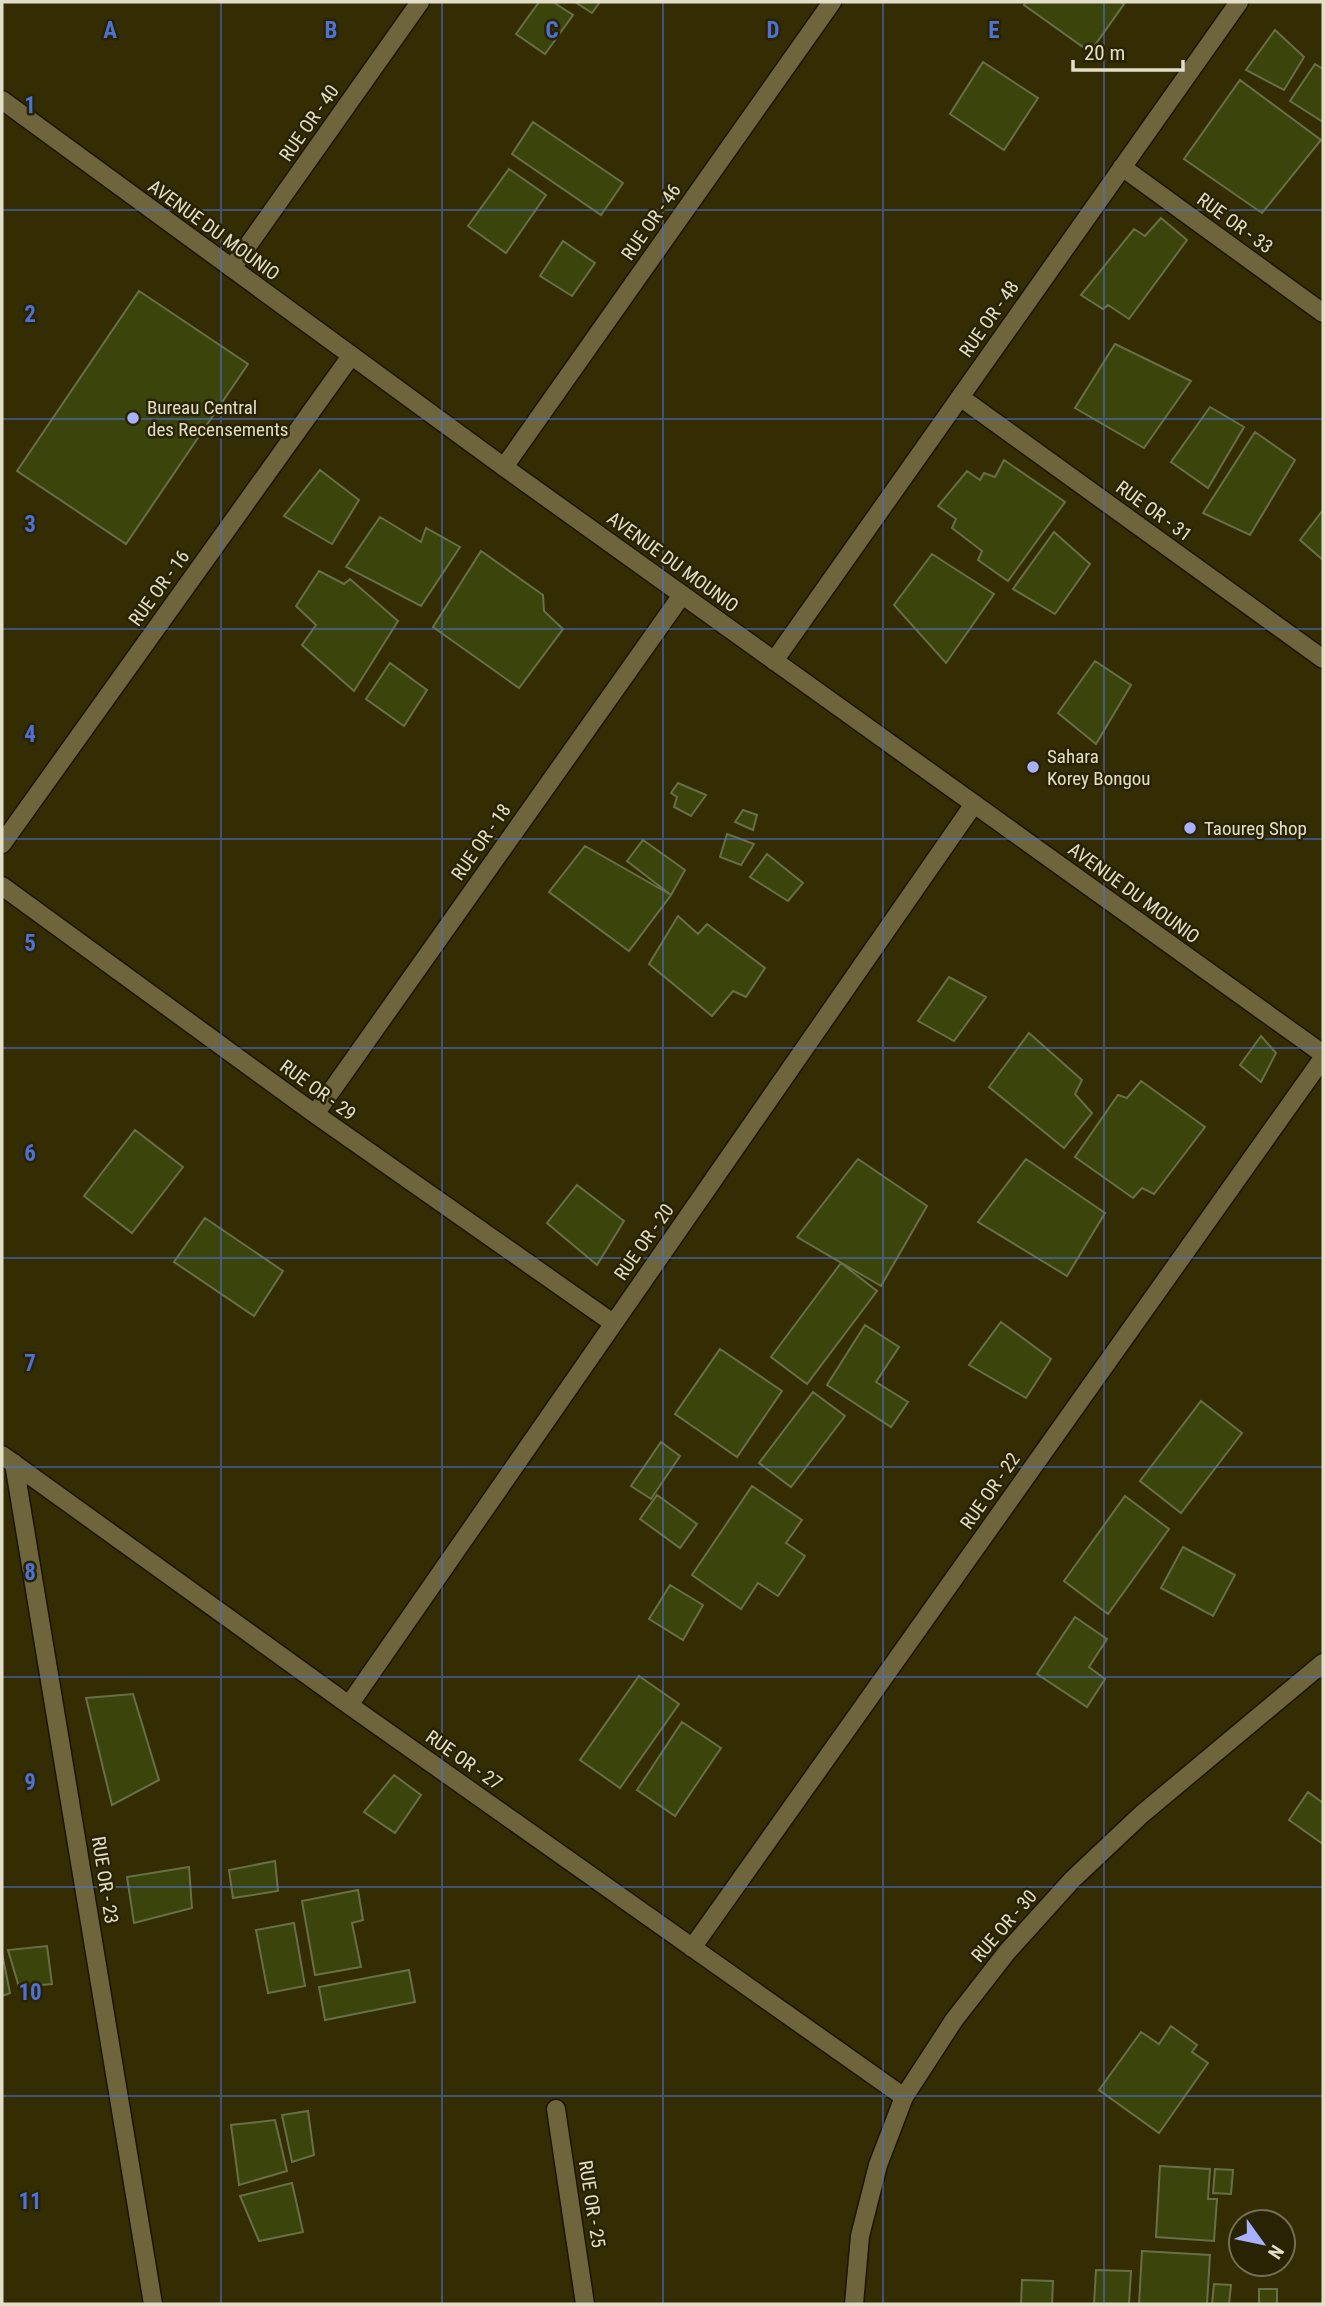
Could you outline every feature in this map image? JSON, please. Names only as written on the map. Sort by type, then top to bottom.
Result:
[{"type":"street","name":"RUE OR - 40","points":[[232,268],[419,2]]},
{"type":"street","name":"RUE OR - 46","points":[[504,467],[832,2]]},
{"type":"street","name":"RUE OR - 48","points":[[774,661],[1239,2]]},
{"type":"street","name":"AVENUE DU MOUNIO","points":[[2,100],[504,467],[1323,1056]]},
{"type":"street","name":"RUE OR - 33","points":[[1122,167],[1323,313]]},
{"type":"street","name":"RUE OR - 16","points":[[2,844],[351,356]]},
{"type":"street","name":"RUE OR - 31","points":[[960,397],[1323,659]]},
{"type":"street","name":"RUE OR - 18","points":[[315,1114],[682,595]]},
{"type":"street","name":"RUE OR - 20","points":[[349,1705],[974,804]]},
{"type":"street","name":"RUE OR - 29","points":[[2,886],[315,1114],[613,1323]]},
{"type":"street","name":"RUE OR - 22","points":[[692,1948],[1323,1056]]},
{"type":"street","name":"RUE OR - 27","points":[[8,1459],[349,1705],[904,2097]]},
{"type":"street","name":"RUE OR - 23","points":[[8,1459],[153,2304]]},
{"type":"street","name":"RUE OR - 30","points":[[855,2304],[860,2236],[878,2165],[904,2097],[954,2020],[1007,1952],[1072,1880],[1142,1814],[1323,1663]]},
{"type":"street","name":"RUE OR - 25","points":[[556,2109],[585,2304]]},
{"type":"building","points":[[539,2],[553,2],[573,15],[545,54],[516,34]]},
{"type":"building","points":[[575,2],[600,2],[592,13]]},
{"type":"building","points":[[1026,2],[1124,4],[1090,52],[1024,5]]},
{"type":"building","points":[[1275,30],[1304,57],[1284,90],[1246,70]]},
{"type":"building","points":[[983,62],[1038,98],[1004,150],[950,114]]},
{"type":"building","points":[[1315,64],[1323,69],[1323,122],[1290,101]]},
{"type":"building","points":[[1240,80],[1321,140],[1262,213],[1184,159]]},
{"type":"building","points":[[533,122],[623,183],[601,215],[512,154]]},
{"type":"building","points":[[509,169],[546,195],[506,253],[468,226]]},
{"type":"building","points":[[1161,218],[1187,240],[1129,319],[1108,305],[1103,309],[1081,295],[1134,229],[1145,236]]},
{"type":"building","points":[[563,241],[595,263],[572,296],[540,276]]},
{"type":"building","name":"Bureau Central des Recensements","points":[[139,291],[248,364],[126,544],[17,471]]},
{"type":"building","points":[[1115,344],[1191,381],[1144,448],[1075,408]]},
{"type":"building","points":[[1210,407],[1244,427],[1208,488],[1171,462]]},
{"type":"building","points":[[1255,432],[1295,460],[1250,535],[1203,513]]},
{"type":"building","points":[[1004,460],[1065,502],[1008,581],[978,560],[982,551],[952,528],[956,519],[938,506],[967,471],[980,480],[984,473],[995,477]]},
{"type":"building","points":[[320,470],[359,500],[332,544],[284,516]]},
{"type":"building","points":[[1323,510],[1323,560],[1300,540]]},
{"type":"building","points":[[380,517],[421,542],[426,528],[460,547],[421,606],[346,567]]},
{"type":"building","points":[[1054,532],[1090,564],[1055,614],[1013,589]]},
{"type":"building","points":[[481,551],[543,595],[544,611],[563,629],[519,688],[433,627]]},
{"type":"building","points":[[932,554],[994,594],[946,663],[894,605]]},
{"type":"building","points":[[319,571],[344,584],[350,579],[398,621],[354,691],[302,645],[316,625],[296,606]]},
{"type":"building","points":[[1095,661],[1131,685],[1096,744],[1058,713]]},
{"type":"building","points":[[390,663],[427,690],[404,726],[366,699]]},
{"type":"building","points":[[678,783],[706,795],[691,816],[674,807],[677,797],[671,793]]},
{"type":"building","points":[[743,810],[757,815],[753,830],[735,822]]},
{"type":"building","points":[[727,834],[754,844],[741,865],[720,857]]},
{"type":"building","points":[[643,840],[685,870],[671,895],[627,861]]},
{"type":"building","points":[[585,846],[671,895],[629,951],[549,892]]},
{"type":"building","points":[[767,854],[803,883],[788,901],[750,877]]},
{"type":"building","points":[[678,916],[698,934],[707,924],[765,968],[746,997],[733,991],[712,1016],[649,964]]},
{"type":"building","points":[[949,977],[986,997],[954,1041],[918,1021]]},
{"type":"building","points":[[1029,1033],[1082,1080],[1075,1094],[1092,1113],[1064,1148],[989,1087]]},
{"type":"building","points":[[1261,1036],[1276,1053],[1261,1082],[1240,1065]]},
{"type":"building","points":[[1141,1081],[1205,1127],[1154,1194],[1142,1188],[1133,1198],[1075,1157],[1118,1095],[1127,1098]]},
{"type":"building","points":[[135,1130],[183,1167],[132,1233],[84,1196]]},
{"type":"building","points":[[858,1159],[927,1206],[881,1286],[797,1237]]},
{"type":"building","points":[[1026,1159],[1105,1213],[1067,1276],[978,1222]]},
{"type":"building","points":[[577,1185],[624,1221],[597,1265],[547,1223]]},
{"type":"building","points":[[205,1218],[283,1271],[254,1316],[174,1262]]},
{"type":"building","points":[[841,1263],[877,1291],[807,1384],[771,1357]]},
{"type":"building","points":[[1001,1322],[1051,1359],[1026,1398],[969,1365]]},
{"type":"building","points":[[865,1325],[899,1347],[876,1382],[908,1402],[891,1427],[827,1385]]},
{"type":"building","points":[[720,1349],[782,1391],[737,1457],[675,1414]]},
{"type":"building","points":[[813,1392],[845,1416],[791,1487],[759,1463]]},
{"type":"building","points":[[1201,1401],[1242,1433],[1181,1513],[1140,1481]]},
{"type":"building","points":[[661,1442],[680,1456],[651,1499],[631,1486]]},
{"type":"building","points":[[752,1486],[802,1520],[786,1543],[805,1556],[778,1596],[758,1583],[741,1609],[692,1575]]},
{"type":"building","points":[[657,1495],[697,1524],[680,1548],[640,1519]]},
{"type":"building","points":[[1125,1496],[1169,1529],[1108,1614],[1064,1581]]},
{"type":"building","points":[[1183,1547],[1235,1575],[1213,1616],[1161,1588]]},
{"type":"building","points":[[670,1585],[703,1605],[683,1640],[649,1619]]},
{"type":"building","points":[[1075,1617],[1107,1639],[1089,1667],[1105,1679],[1087,1707],[1037,1674]]},
{"type":"building","points":[[639,1676],[679,1704],[620,1788],[580,1760]]},
{"type":"building","points":[[133,1694],[159,1780],[112,1805],[86,1698]]},
{"type":"building","points":[[682,1722],[721,1748],[675,1816],[637,1790]]},
{"type":"building","points":[[394,1775],[421,1795],[395,1833],[364,1812]]},
{"type":"building","points":[[1308,1792],[1323,1803],[1323,1844],[1289,1820]]},
{"type":"building","points":[[275,1861],[278,1891],[233,1898],[229,1870]]},
{"type":"building","points":[[189,1867],[192,1908],[134,1923],[127,1877]]},
{"type":"building","points":[[358,1890],[363,1920],[352,1923],[361,1967],[315,1975],[302,1901]]},
{"type":"building","points":[[294,1923],[305,1986],[268,1993],[256,1930]]},
{"type":"building","points":[[47,1946],[52,1984],[19,1987],[8,1950]]},
{"type":"building","points":[[2,1953],[10,1993],[2,1996]]},
{"type":"building","points":[[409,1970],[415,2002],[325,2020],[319,1987]]},
{"type":"building","points":[[1171,2026],[1197,2045],[1192,2052],[1208,2063],[1159,2133],[1099,2090],[1141,2032],[1159,2044]]},
{"type":"building","points":[[308,2111],[314,2155],[292,2162],[282,2115]]},
{"type":"building","points":[[275,2120],[287,2171],[239,2185],[231,2125]]},
{"type":"building","points":[[1160,2166],[1210,2169],[1208,2199],[1217,2199],[1214,2241],[1156,2237]]},
{"type":"building","points":[[1215,2169],[1233,2170],[1231,2194],[1213,2193]]},
{"type":"building","points":[[292,2183],[303,2232],[259,2241],[240,2196]]},
{"type":"building","points":[[1142,2251],[1210,2255],[1207,2304],[1139,2304]]},
{"type":"building","points":[[1096,2270],[1131,2271],[1129,2304],[1094,2304]]},
{"type":"building","points":[[1022,2280],[1053,2281],[1052,2304],[1021,2304]]},
{"type":"building","points":[[1214,2284],[1231,2285],[1229,2304],[1212,2304]]},
{"type":"building","points":[[1259,2289],[1277,2289],[1277,2304],[1259,2304]]},
{"type":"place","name":"Bureau Central des Recensements","points":[[133,418]]},
{"type":"place","name":"Sahara Korey Bongou","points":[[1033,767]]},
{"type":"place","name":"Taoureg Shop","points":[[1190,828]]}]
